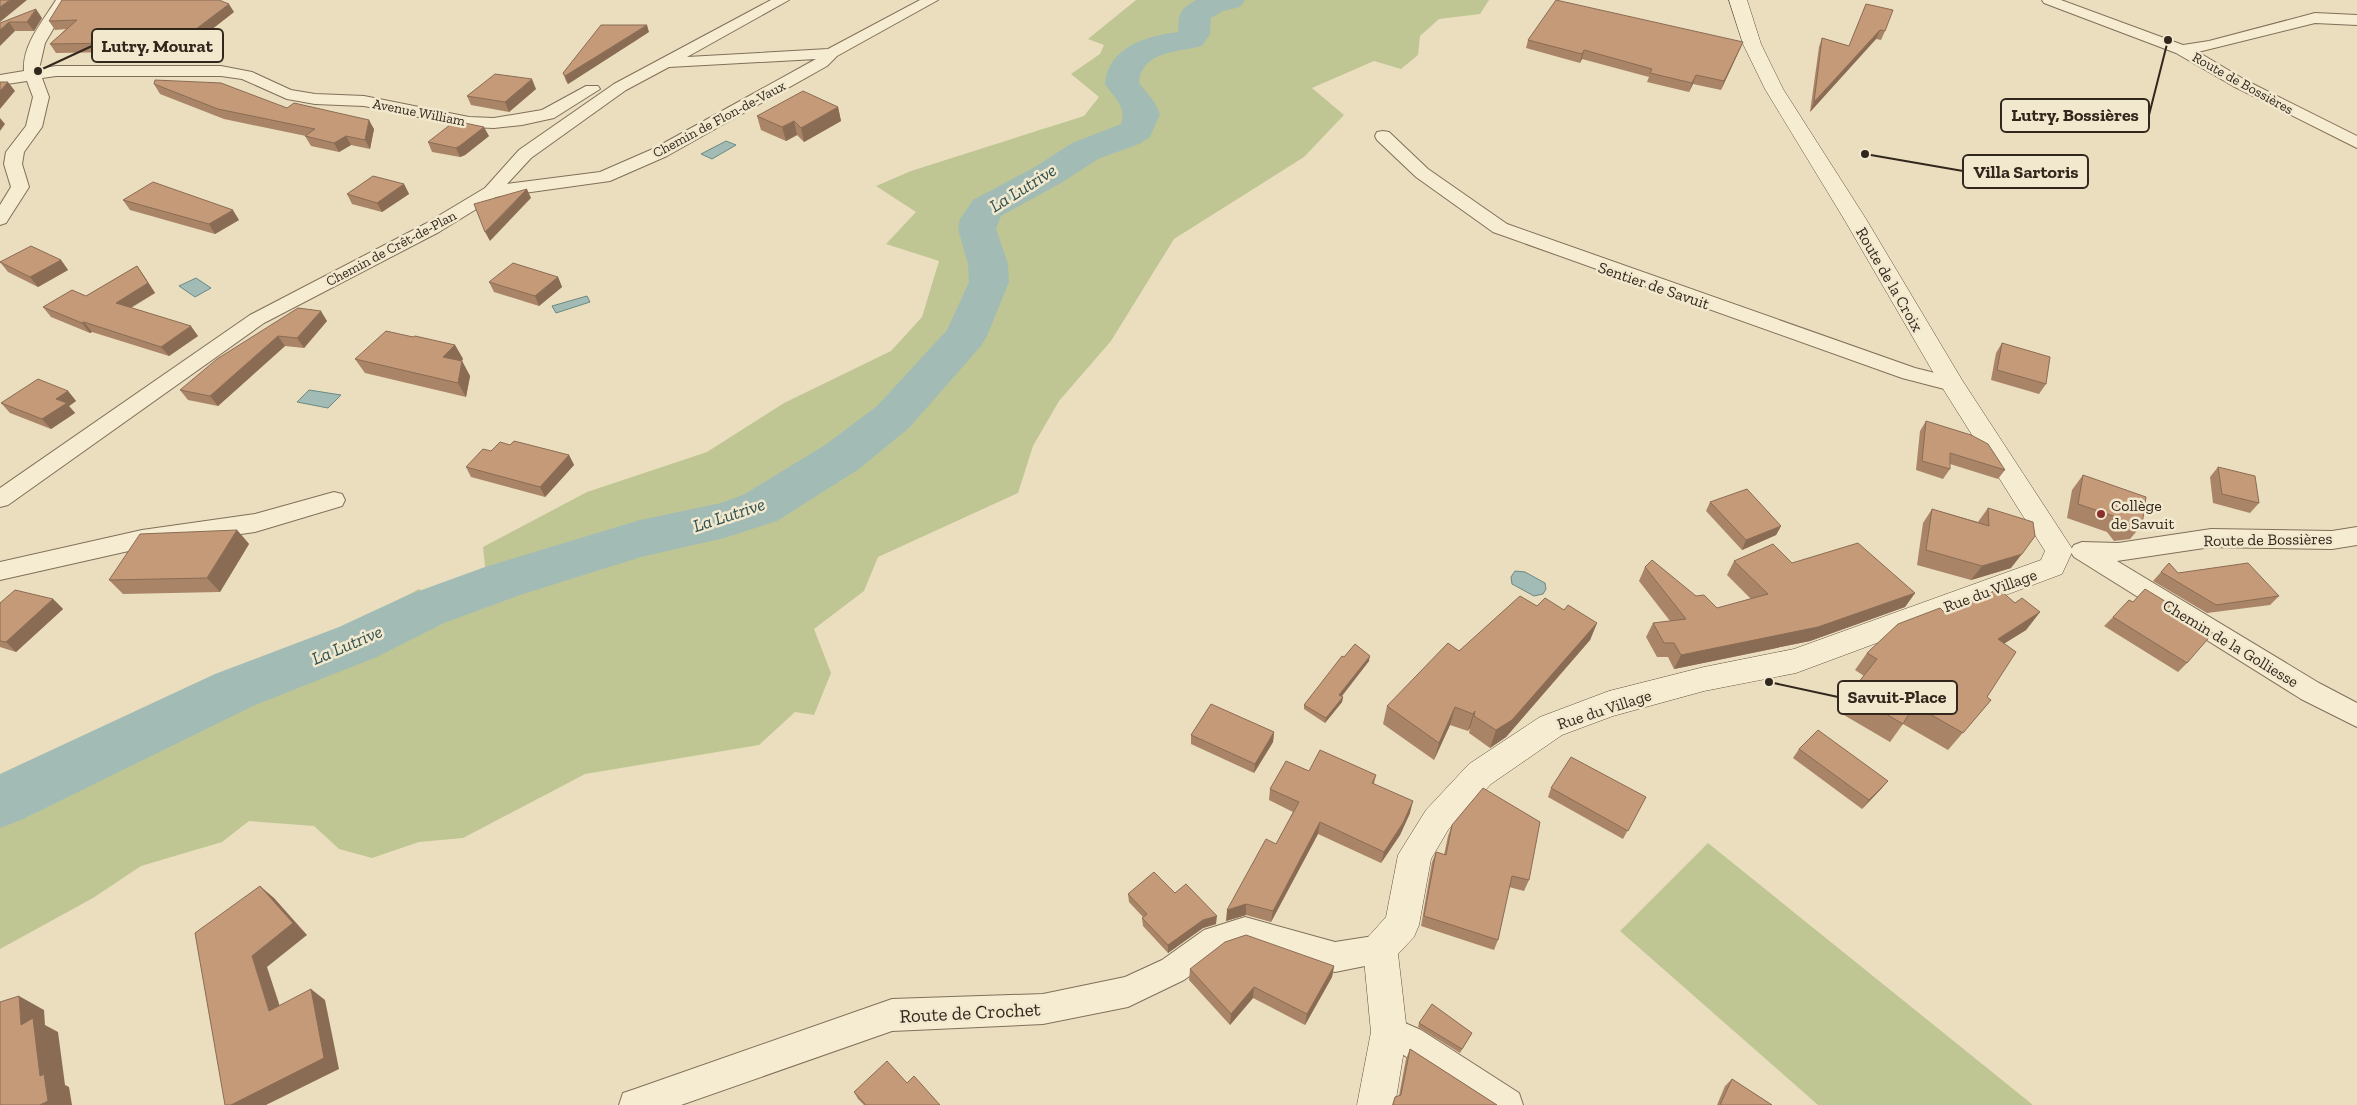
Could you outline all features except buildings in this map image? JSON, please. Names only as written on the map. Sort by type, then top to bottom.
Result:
[{"type":"street","points":[[0,219],[20,188],[13,164],[15,152],[34,127],[41,97],[32,74],[31,63],[37,43],[63,0]]},
{"type":"street","name":"Chemin de Crêt-de-Plan","points":[[0,499],[258,319],[432,228],[491,192],[525,154],[556,130],[620,87],[782,0]]},
{"type":"street","name":"Chemin de Flon-de-Vaux","points":[[491,192],[604,178],[669,147],[821,63],[831,53],[931,0]]},
{"type":"street","name":"Route de la Croix","points":[[1738,0],[1752,44],[1774,89],[1855,219],[1952,384],[2070,550]]},
{"type":"street","points":[[2048,0],[2182,50]]},
{"type":"street","name":"Route de Bossières","points":[[2182,50],[2210,46],[2315,18],[2357,20]]},
{"type":"street","name":"Route de Bossières","points":[[2182,50],[2240,83],[2357,143]]},
{"type":"street","name":"Avenue William","points":[[0,80],[56,72],[221,72],[246,75],[287,94],[296,96],[315,99],[364,101],[470,122],[494,123],[522,120],[548,114],[612,78],[662,64],[831,53]]},
{"type":"street","name":"Sentier de Savuit","points":[[1383,136],[1422,173],[1500,228],[1557,250],[1909,373],[1952,384]]},
{"type":"street","points":[[0,571],[142,538],[255,522],[334,500]]},
{"type":"street","name":"Route de Bossières","points":[[2070,550],[2118,552],[2211,538],[2332,540],[2357,536]]},
{"type":"street","name":"Chemin de la Golliesse","points":[[2070,550],[2310,691],[2357,716]]},
{"type":"street","name":"Rue du Village","points":[[1380,949],[1402,925],[1415,854],[1437,820],[1480,774],[1551,726],[1609,704],[1704,678],[1796,661],[2052,567],[2070,550]]},
{"type":"street","name":"Route de Crochet","points":[[635,1105],[892,1015],[1043,1009],[1128,992],[1173,970],[1215,940],[1245,931],[1335,957],[1380,949]]},
{"type":"street","points":[[1376,1105],[1389,1032],[1380,949]]},
{"type":"street","points":[[1389,1032],[1410,1041],[1507,1105]]},
{"type":"green space","points":[[1136,0],[1489,0],[1480,14],[1439,19],[1420,36],[1418,55],[1401,69],[1374,61],[1312,88],[1344,115],[1304,157],[1174,239],[1111,341],[1059,401],[1033,446],[1018,493],[878,557],[864,591],[814,629],[831,673],[814,715],[795,712],[759,745],[585,774],[463,838],[419,842],[372,858],[339,849],[314,826],[249,821],[222,842],[141,866],[93,898],[0,949],[0,819],[202,707],[383,639],[377,612],[419,589],[439,609],[487,586],[483,547],[587,492],[707,452],[784,403],[891,351],[922,317],[939,261],[886,244],[916,212],[876,186],[911,171],[1084,116],[1099,97],[1071,74],[1100,54],[1104,45],[1088,39]]},
{"type":"green space","points":[[1708,843],[2033,1105],[1818,1105],[1620,931]]},
{"type":"water","points":[[726,141],[736,145],[712,159],[701,154]]},
{"type":"water","points":[[196,278],[211,288],[195,297],[179,286]]},
{"type":"water","points":[[587,296],[590,302],[556,313],[552,306]]},
{"type":"water","points":[[309,390],[341,395],[328,408],[297,402]]},
{"type":"water","points":[[1515,571],[1525,572],[1545,583],[1546,589],[1543,594],[1534,596],[1512,584],[1511,577]]},
{"type":"waterway","name":"La Lutrive","points":[[0,802],[234,690],[358,642],[426,609],[503,581],[640,539],[724,520],[760,508],[842,457],[893,417],[966,336],[989,282],[988,264],[977,229],[979,219],[987,208],[1048,175],[1085,151],[1126,136],[1137,129],[1142,114],[1138,103],[1122,84],[1123,75],[1129,65],[1137,55],[1150,47],[1191,39],[1194,34],[1195,14],[1212,4],[1229,0]]},
{"type":"place","name":"Lutry, Bossières","points":[[2168,40]]},
{"type":"place","name":"Lutry, Mourat","points":[[38,71]]},
{"type":"place","name":"Villa Sartoris","points":[[1865,154]]},
{"type":"place","name":"Collège de Savuit","points":[[2101,514]]},
{"type":"place","name":"Savuit-Place","points":[[1769,682]]}]
